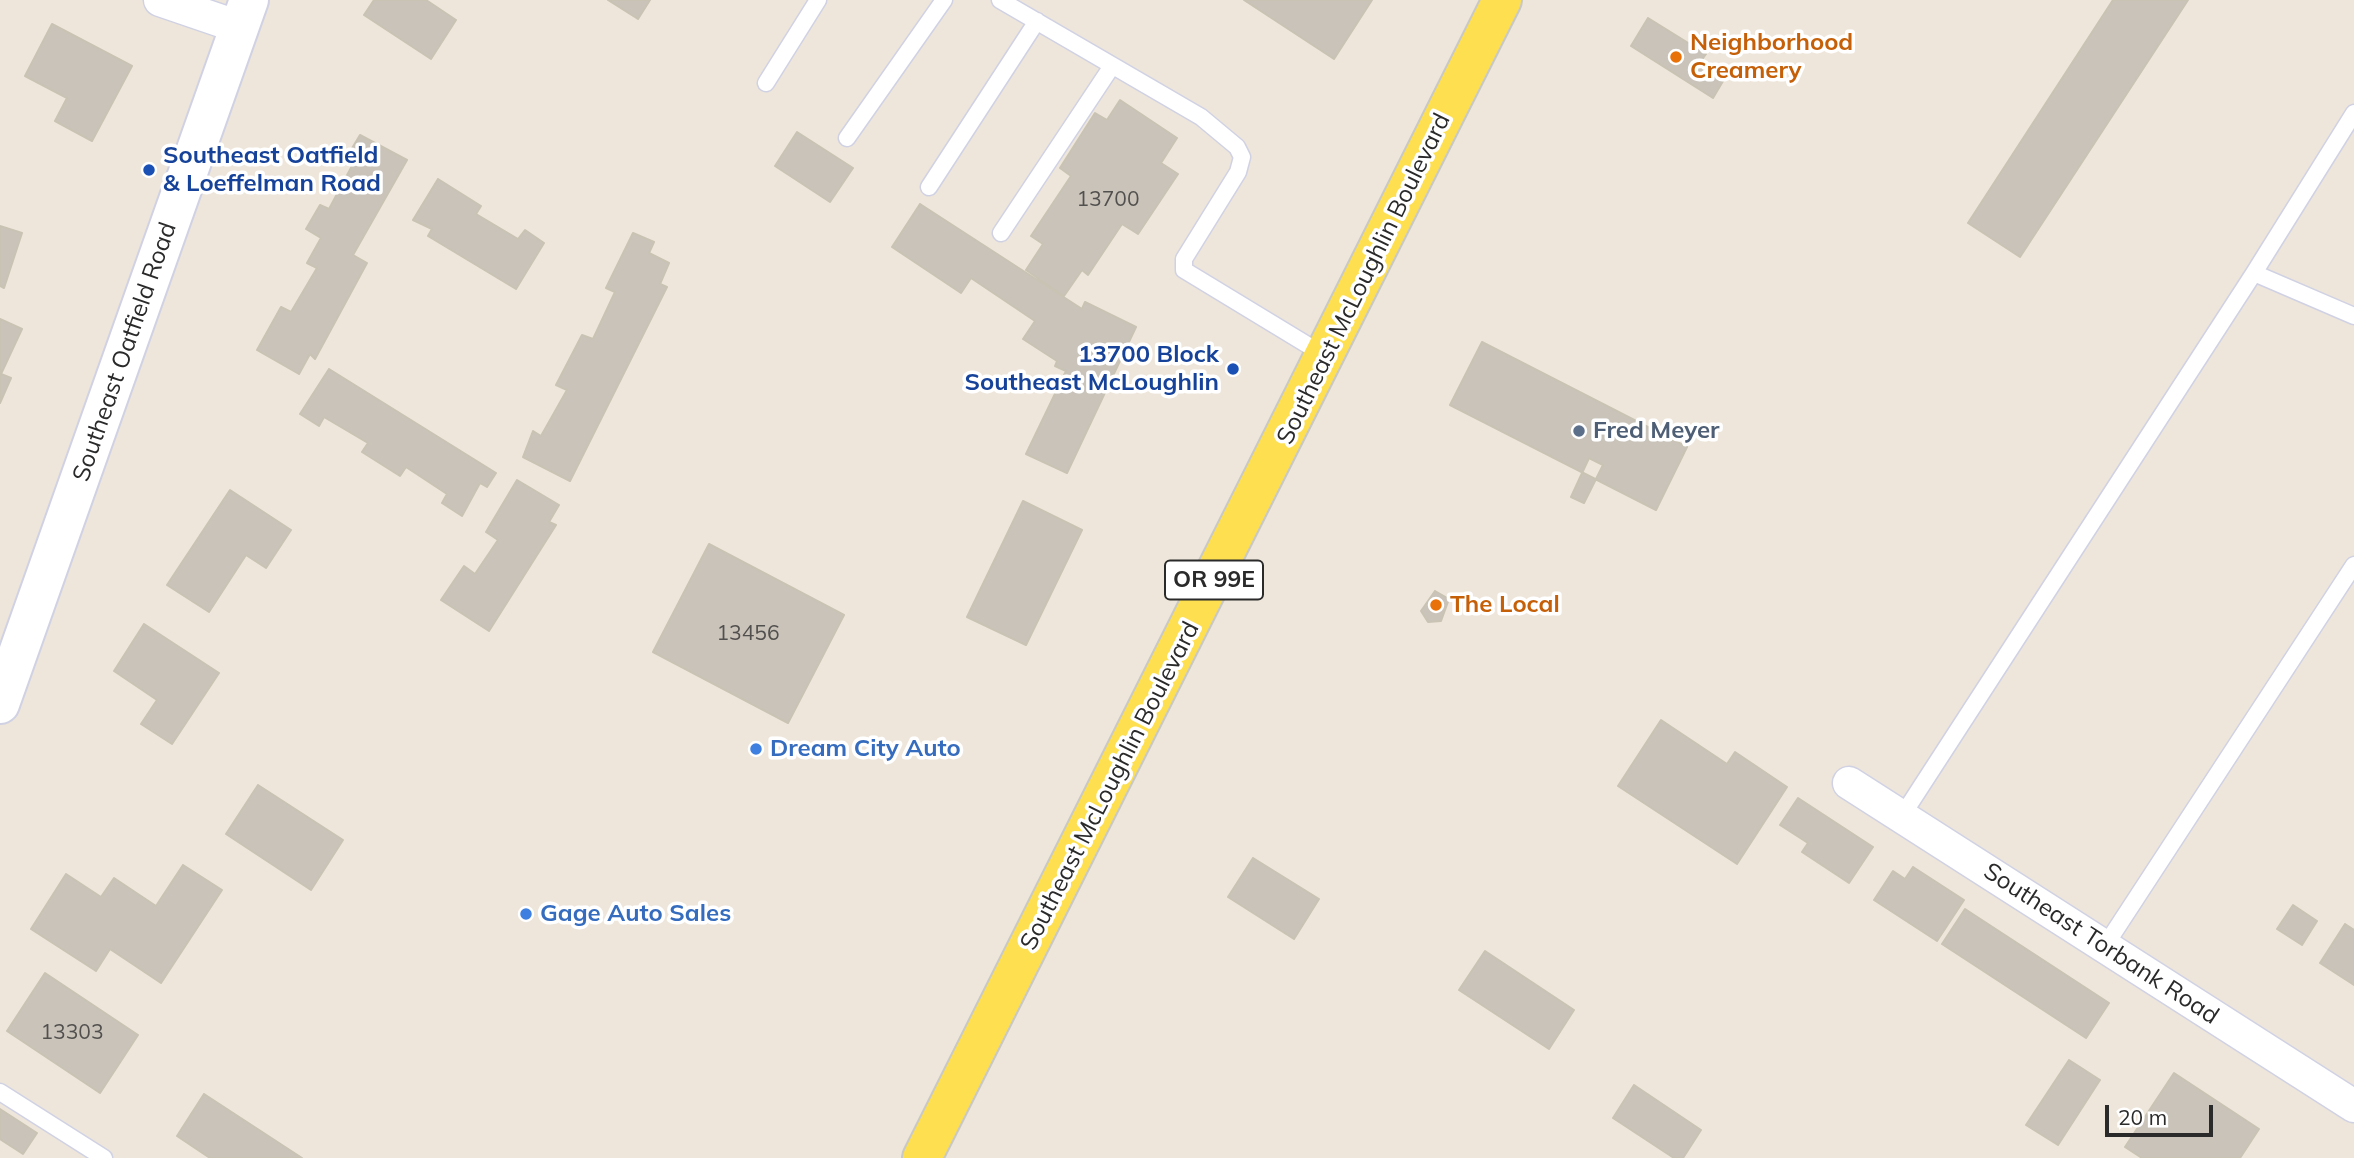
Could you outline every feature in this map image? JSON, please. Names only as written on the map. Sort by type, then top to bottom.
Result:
[{"type":"main road","name":"Southeast McLoughlin Boulevard","points":[[922,1158],[1502,0]]},
{"type":"main road","name":"Southeast Oatfield Road","points":[[4,679],[244,14]]},
{"type":"street","points":[[160,0],[244,14]]},
{"type":"street","name":"Southeast Torbank Road","points":[[1849,783],[2354,1106]]},
{"type":"lane","points":[[766,83],[818,0]]},
{"type":"lane","points":[[847,138],[944,0]]},
{"type":"lane","points":[[1000,0],[1201,117],[1237,147],[1241,157],[1238,172],[1184,258],[1184,270],[1326,356]]},
{"type":"lane","points":[[929,187],[1037,21]]},
{"type":"lane","points":[[1001,233],[1112,66]]},
{"type":"lane","points":[[1902,816],[2254,274],[2354,113]]},
{"type":"lane","points":[[2254,274],[2354,316]]},
{"type":"lane","points":[[2105,946],[2354,565]]},
{"type":"lane","points":[[0,1092],[104,1158]]},
{"type":"building","points":[[374,0],[426,0],[456,20],[431,59],[364,15]]},
{"type":"building","points":[[608,0],[650,0],[638,19]]},
{"type":"building","points":[[1244,0],[1372,0],[1334,59]]},
{"type":"building","points":[[2113,0],[2188,0],[2020,257],[1968,223]]},
{"type":"building","name":"Neighborhood Creamery","points":[[1648,18],[1706,54],[1701,61],[1726,76],[1713,98],[1631,46]]},
{"type":"building","points":[[52,24],[132,66],[92,141],[55,121],[67,98],[25,76]]},
{"type":"building","points":[[1120,100],[1177,138],[1161,163],[1178,174],[1138,234],[1122,224],[1088,275],[1082,270],[1064,296],[1026,270],[1043,244],[1031,236],[1071,176],[1060,168],[1095,113],[1107,120]]},
{"type":"building","points":[[797,132],[853,168],[830,202],[775,166]]},
{"type":"building","points":[[360,135],[407,160],[353,255],[367,263],[315,359],[310,354],[299,374],[257,350],[281,307],[291,312],[317,268],[307,263],[321,238],[306,229],[320,205],[329,209],[353,164],[345,160]]},
{"type":"building","points":[[438,179],[481,206],[476,214],[518,239],[525,230],[544,243],[516,289],[428,236],[432,229],[413,220]]},
{"type":"building","points":[[920,204],[1082,309],[1085,302],[1136,327],[1067,473],[1026,454],[1066,371],[1055,366],[1057,361],[1023,339],[1035,321],[971,278],[961,293],[892,247]]},
{"type":"building","points":[[0,226],[22,233],[4,288],[0,286]]},
{"type":"building","points":[[633,233],[654,242],[649,253],[669,263],[660,284],[667,287],[570,481],[523,457],[533,431],[541,436],[567,390],[556,385],[582,335],[593,339],[615,292],[606,288]]},
{"type":"building","points":[[0,319],[22,329],[1,374],[11,378],[0,403]]},
{"type":"building","name":"Fred Meyer","points":[[1482,342],[1687,447],[1656,510],[1450,405]]},
{"type":"building","points":[[329,369],[496,473],[487,487],[480,483],[462,516],[442,503],[447,494],[406,467],[400,476],[362,452],[368,443],[324,417],[319,426],[300,414]]},
{"type":"building","points":[[1589,458],[1603,465],[1584,503],[1571,497]]},
{"type":"building","points":[[517,480],[559,505],[549,522],[556,525],[489,631],[441,600],[464,566],[475,574],[498,540],[486,532]]},
{"type":"building","points":[[230,490],[291,530],[266,568],[246,555],[209,612],[167,585]]},
{"type":"building","points":[[1023,501],[1082,530],[1026,645],[967,617]]},
{"type":"building","points":[[709,544],[844,615],[788,723],[653,652]]},
{"type":"building","name":"The Local","points":[[1435,591],[1449,599],[1441,621],[1428,622],[1421,611]]},
{"type":"building","points":[[144,624],[219,673],[172,744],[141,724],[157,700],[114,671]]},
{"type":"building","points":[[1661,720],[1727,764],[1735,752],[1787,787],[1737,864],[1618,786]]},
{"type":"building","points":[[258,785],[343,840],[311,890],[226,834]]},
{"type":"building","points":[[1798,798],[1873,847],[1849,883],[1802,852],[1808,843],[1780,825]]},
{"type":"building","points":[[1253,858],[1319,899],[1294,939],[1228,897]]},
{"type":"building","points":[[183,865],[222,890],[161,983],[110,949],[96,971],[31,929],[66,874],[101,897],[114,878],[156,906]]},
{"type":"building","points":[[1913,867],[1964,900],[1937,941],[1874,900],[1893,871],[1905,879]]},
{"type":"building","points":[[2293,905],[2317,921],[2302,945],[2277,929]]},
{"type":"building","points":[[1965,909],[2109,1003],[2086,1038],[1942,944]]},
{"type":"building","points":[[2345,924],[2354,930],[2354,985],[2320,963]]},
{"type":"building","points":[[1485,951],[1574,1010],[1549,1049],[1459,990]]},
{"type":"building","points":[[45,973],[138,1035],[100,1093],[7,1031]]},
{"type":"building","points":[[2069,1060],[2100,1080],[2058,1145],[2026,1125]]},
{"type":"building","points":[[2174,1073],[2259,1129],[2240,1158],[2142,1158],[2125,1147]]},
{"type":"building","points":[[1634,1085],[1701,1130],[1683,1158],[1674,1158],[1613,1118]]},
{"type":"building","points":[[204,1094],[302,1158],[210,1158],[177,1136]]},
{"type":"building","points":[[0,1109],[37,1133],[23,1154],[0,1139]]},
{"type":"place","name":"Neighborhood Creamery","points":[[1676,57]]},
{"type":"place","name":"Southeast Oatfield & Loeffelman Road","points":[[149,170]]},
{"type":"place","name":"13700 Block Southeast McLoughlin","points":[[1233,369]]},
{"type":"place","name":"Fred Meyer","points":[[1579,431]]},
{"type":"place","name":"The Local","points":[[1436,605]]},
{"type":"place","name":"Dream City Auto","points":[[756,749]]},
{"type":"place","name":"Gage Auto Sales","points":[[526,914]]}]
